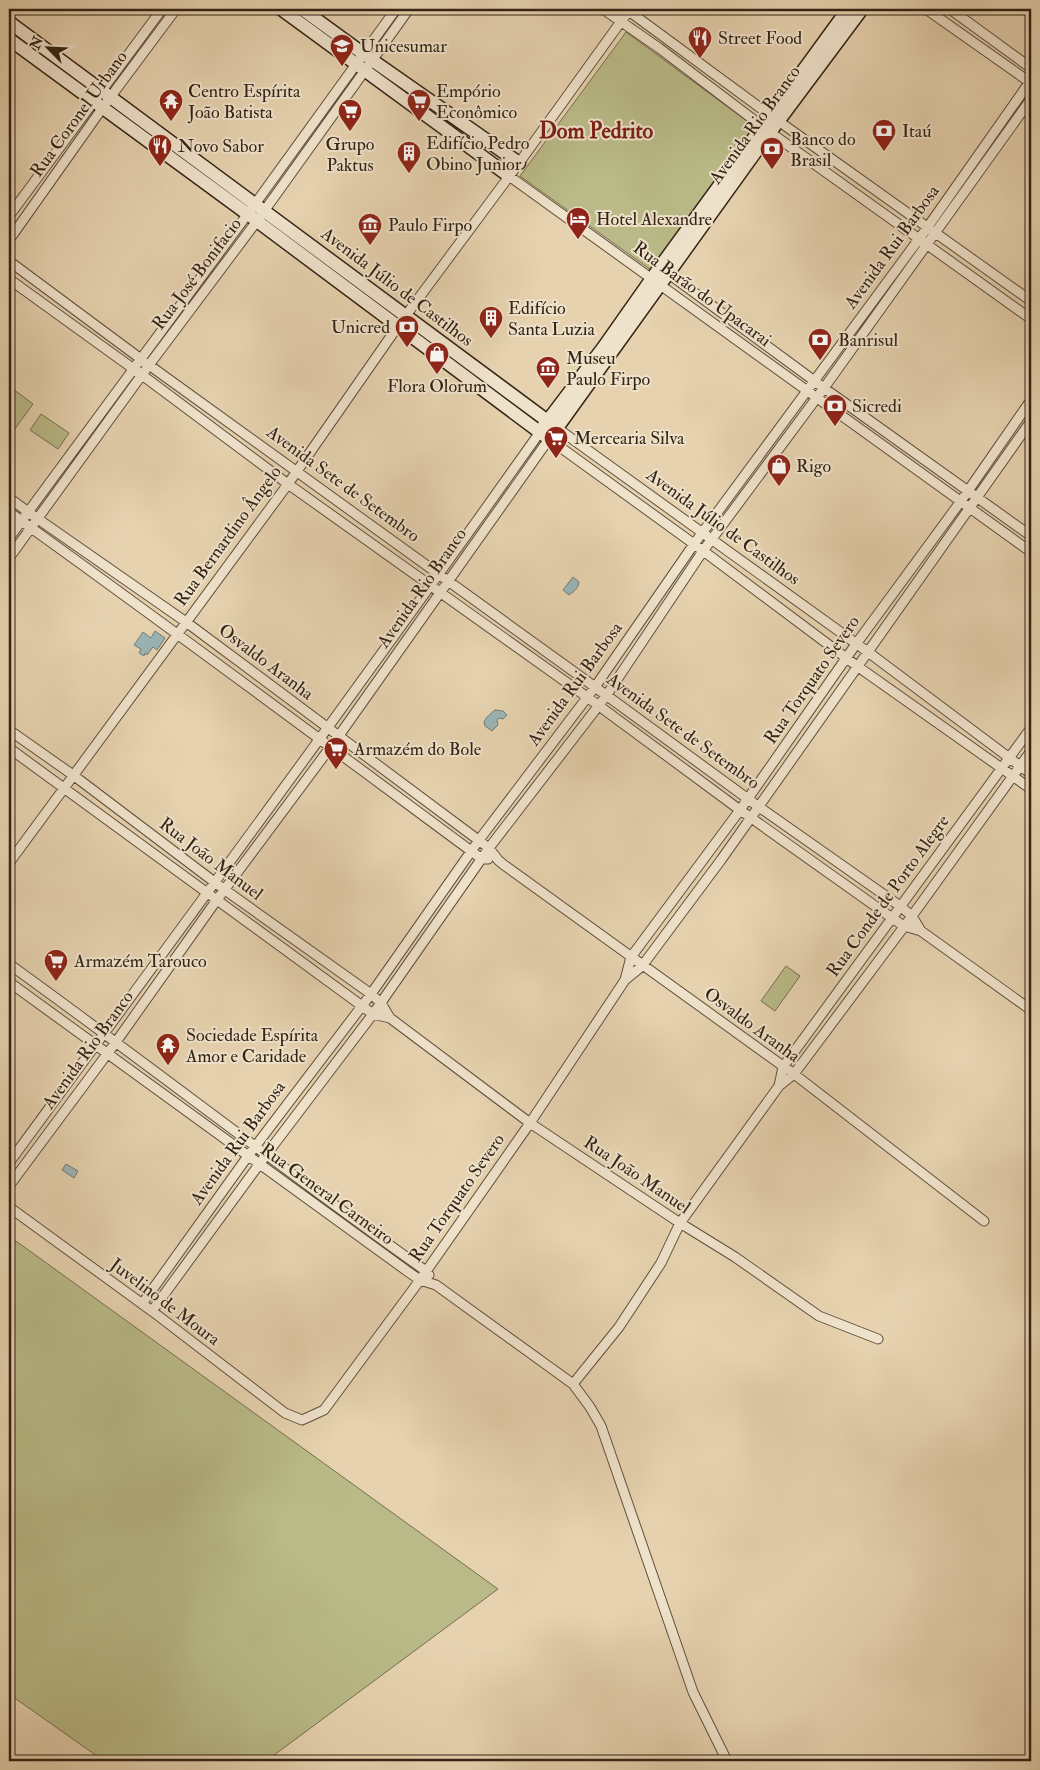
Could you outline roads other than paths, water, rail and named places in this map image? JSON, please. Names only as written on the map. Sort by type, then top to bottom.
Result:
[{"type":"street","name":"Rua Coronel Urbano","points":[[106,94],[162,9]]},
{"type":"street","name":"Rua Coronel Urbano","points":[[9,216],[65,140],[162,29],[176,9]]},
{"type":"street","name":"Rua Barão do Upacarai","points":[[281,9],[520,163]]},
{"type":"street","name":"Rua Barão do Upacarai","points":[[302,9],[364,62],[509,176],[1031,552]]},
{"type":"street","name":"Rua José Bonifacio","points":[[9,538],[169,321],[256,213],[293,171],[396,9]]},
{"type":"street","name":"Rua José Bonifacio","points":[[9,558],[177,328],[256,213],[284,164],[364,62],[410,9]]},
{"type":"street","points":[[604,9],[805,158],[1031,319]]},
{"type":"street","name":"Avenida Rio Branco","points":[[829,44],[848,9]]},
{"type":"street","name":"Avenida Rio Branco","points":[[9,1163],[208,894],[439,574],[607,351],[766,129],[829,44],[862,9]]},
{"type":"street","points":[[926,9],[1031,82]]},
{"type":"street","points":[[950,9],[1031,68]]},
{"type":"street","points":[[628,10],[814,147],[1031,301]]},
{"type":"street","name":"Rua Bernardino Ângelo","points":[[9,863],[288,484],[398,326],[520,163],[628,10]]},
{"type":"street","name":"Avenida Júlio de Castilhos","points":[[9,22],[106,94],[256,213],[313,255],[343,277],[406,315],[552,425],[868,652],[1031,774]]},
{"type":"street","points":[[152,22],[162,29]]},
{"type":"street","points":[[659,48],[666,39]]},
{"type":"street","name":"Avenida Júlio de Castilhos","points":[[9,40],[97,105],[256,213]]},
{"type":"street","name":"Avenida Rui Barbosa","points":[[142,1304],[255,1146],[371,994],[478,840],[596,687],[694,544],[919,240],[1031,82]]},
{"type":"street","name":"Avenida Rui Barbosa","points":[[152,1311],[259,1164],[373,1014],[490,848],[606,696],[703,550],[824,388],[1031,98]]},
{"type":"street","name":"Rua Coronel Urbano","points":[[9,240],[75,147],[97,105]]},
{"type":"street","points":[[65,140],[75,147]]},
{"type":"street","points":[[805,158],[814,147]]},
{"type":"street","points":[[976,158],[985,164]]},
{"type":"street","points":[[284,164],[293,171]]},
{"type":"street","points":[[882,213],[890,201]]},
{"type":"street","name":"Avenida Sete de Setembro","points":[[9,261],[759,807],[900,906],[912,916],[921,931]]},
{"type":"street","name":"Rua Barão do Upacarai","points":[[664,270],[824,388],[1031,536]]},
{"type":"street","name":"Avenida Júlio de Castilhos","points":[[343,277],[398,326],[544,435],[703,550],[857,666],[1031,789]]},
{"type":"street","name":"Avenida Sete de Setembro","points":[[9,279],[134,368],[288,484],[587,697],[787,844],[904,926],[921,931],[1031,1010]]},
{"type":"street","points":[[169,321],[177,328]]},
{"type":"street","points":[[437,355],[444,344]]},
{"type":"street","points":[[504,405],[511,394]]},
{"type":"street","name":"Rua Torquato Severo","points":[[625,980],[630,957],[748,799],[856,644],[961,501],[1031,400]]},
{"type":"street","points":[[852,424],[860,414]]},
{"type":"street","name":"Rua Torquato Severo","points":[[302,1420],[324,1410],[420,1280],[530,1123],[625,980],[642,966],[721,860],[1031,421]]},
{"type":"street","points":[[1008,433],[1019,439]]},
{"type":"street","name":"Avenida Rio Branco","points":[[9,1186],[116,1042],[216,901],[406,642],[449,581],[544,435]]},
{"type":"street","points":[[883,446],[891,435]]},
{"type":"street","points":[[588,467],[596,456]]},
{"type":"street","points":[[756,460],[764,467]]},
{"type":"street","name":"Osvaldo Aranha","points":[[9,498],[186,622],[338,737],[490,848],[498,860],[642,966],[794,1074],[984,1220]]},
{"type":"street","points":[[659,518],[666,507]]},
{"type":"street","name":"Osvaldo Aranha","points":[[9,512],[177,633],[482,859]]},
{"type":"street","points":[[670,581],[679,587]]},
{"type":"street","points":[[884,605],[896,613]]},
{"type":"street","points":[[395,634],[406,642]]},
{"type":"street","points":[[798,727],[810,736]]},
{"type":"street","name":"Rua Conde de Porto Alegre","points":[[779,1086],[783,1067],[1031,728]]},
{"type":"street","name":"Rua João Manuel","points":[[9,730],[73,775],[225,890],[371,994],[381,1003],[390,1018],[530,1123],[680,1223],[735,1257],[819,1316],[878,1339]]},
{"type":"street","points":[[560,733],[571,741]]},
{"type":"street","name":"Rua João Manuel","points":[[9,748],[373,1014],[390,1018]]},
{"type":"street","name":"Rua Conde de Porto Alegre","points":[[574,1384],[619,1327],[662,1263],[680,1223],[779,1086],[794,1074],[912,916],[1031,751]]},
{"type":"street","points":[[268,811],[278,819]]},
{"type":"street","points":[[787,844],[795,833]]},
{"type":"street","points":[[952,836],[962,846]]},
{"type":"street","points":[[157,857],[166,845]]},
{"type":"street","points":[[709,852],[721,860]]},
{"type":"street","points":[[482,859],[498,860]]},
{"type":"street","points":[[424,918],[435,926]]},
{"type":"street","points":[[274,942],[282,930]]},
{"type":"street","points":[[863,958],[874,966]]},
{"type":"street","points":[[156,963],[167,971]]},
{"type":"street","name":"Rua General Carneiro","points":[[9,964],[426,1271],[436,1285]]},
{"type":"street","name":"Rua General Carneiro","points":[[9,982],[420,1280],[436,1285],[574,1384],[601,1426],[693,1692],[727,1761]]},
{"type":"street","points":[[34,1001],[44,989]]},
{"type":"street","points":[[68,1026],[77,1013]]},
{"type":"street","points":[[308,1077],[319,1086]]},
{"type":"street","points":[[176,1104],[184,1093]]},
{"type":"street","points":[[48,1110],[59,1119]]},
{"type":"street","name":"Juvelino de Moura","points":[[9,1207],[152,1311],[285,1413],[302,1420]]},
{"type":"street","points":[[194,1231],[205,1238]]},
{"type":"water","points":[[573,577],[579,582],[576,589],[569,595],[563,590]]},
{"type":"water","points":[[155,631],[165,638],[157,650],[153,647],[144,656],[139,653],[141,649],[134,645],[143,632],[151,638]]},
{"type":"water","points":[[495,710],[503,711],[507,715],[503,719],[499,718],[497,720],[498,725],[492,731],[485,726],[484,722]]},
{"type":"water","points":[[66,1164],[78,1171],[74,1178],[62,1170]]},
{"type":"place","name":"Street Food","points":[[700,59]]},
{"type":"place","name":"Unicesumar","points":[[342,67]]},
{"type":"place","name":"Centro Espírita João Batista","points":[[171,122]]},
{"type":"place","name":"Empório Econômico","points":[[419,122]]},
{"type":"place","name":"Grupo Paktus","points":[[350,132]]},
{"type":"place","name":"Itaú","points":[[884,152]]},
{"type":"place","name":"Novo Sabor","points":[[160,167]]},
{"type":"place","name":"Banco do Brasil","points":[[772,170]]},
{"type":"place","name":"Edifício Pedro Obino Junior","points":[[409,174]]},
{"type":"place","name":"Hotel Alexandre","points":[[578,240]]},
{"type":"place","name":"Paulo Firpo","points":[[370,246]]},
{"type":"place","name":"Edifício Santa Luzia","points":[[491,339]]},
{"type":"place","name":"Unicred","points":[[407,348]]},
{"type":"place","name":"Banrisul","points":[[820,361]]},
{"type":"place","name":"Flora Olorum","points":[[437,375]]},
{"type":"place","name":"Museu Paulo Firpo","points":[[548,389]]},
{"type":"place","name":"Sicredi","points":[[835,427]]},
{"type":"place","name":"Mercearia Silva","points":[[556,459]]},
{"type":"place","name":"Rigo","points":[[779,487]]},
{"type":"place","name":"Armazém do Bole","points":[[336,770]]},
{"type":"place","name":"Armazém Tarouco","points":[[56,982]]},
{"type":"place","name":"Sociedade Espírita Amor e Caridade","points":[[168,1066]]},
{"type":"district","name":"Dom Pedrito","points":[[596,131]]}]
